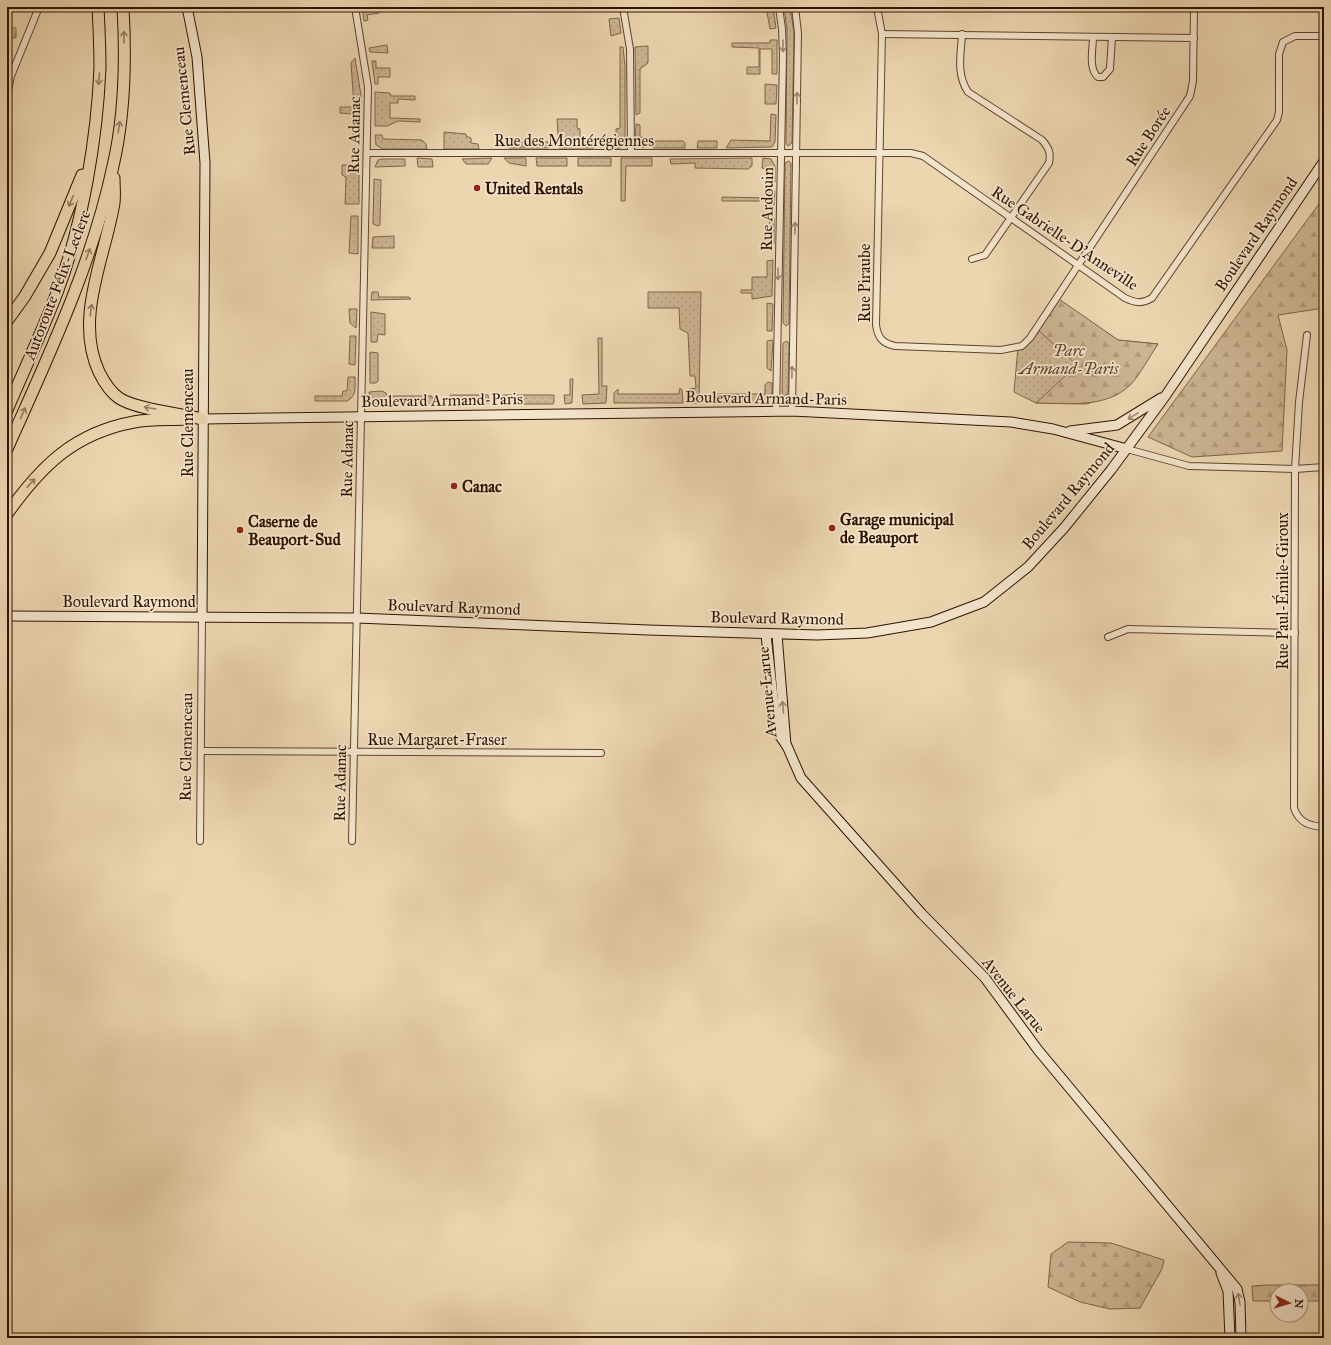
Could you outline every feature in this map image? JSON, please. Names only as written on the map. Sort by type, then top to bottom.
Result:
[{"type":"highway","name":"Autoroute Félix-Leclerc","points":[[7,410],[59,290],[77,227],[91,152],[100,66],[98,7]]},
{"type":"highway","name":"Autoroute Félix-Leclerc","points":[[7,449],[77,285],[101,215],[114,166],[122,109],[125,38],[123,7]]},
{"type":"highway","points":[[7,321],[25,296],[50,253],[91,152]]},
{"type":"highway","points":[[114,166],[114,202],[94,285],[88,334],[95,363],[104,384],[119,398],[138,406],[202,419]]},
{"type":"highway","points":[[7,514],[22,493],[52,460],[82,439],[111,428],[135,422],[202,419]]},
{"type":"street","points":[[7,95],[10,76],[40,7]]},
{"type":"street","name":"Rue Clemenceau","points":[[187,7],[197,57],[205,163],[200,841]]},
{"type":"street","name":"Rue Adanac","points":[[352,841],[368,87],[355,7]]},
{"type":"street","points":[[623,7],[630,49],[631,153]]},
{"type":"street","name":"Rue Ardouin","points":[[776,411],[782,29],[779,7]]},
{"type":"street","name":"Rue Ardouin","points":[[792,411],[798,33],[794,7]]},
{"type":"street","name":"Rue Piraube","points":[[877,7],[882,34],[876,325],[878,336],[882,341],[895,346],[993,350],[1012,349],[1022,346],[1030,338],[1078,265]]},
{"type":"street","name":"Rue Borée","points":[[1078,265],[1190,96],[1193,81],[1194,7]]},
{"type":"street","points":[[882,34],[1194,38]]},
{"type":"street","points":[[962,34],[960,71],[964,85],[968,92],[1042,140],[1050,150],[1049,163],[985,255],[972,259]]},
{"type":"street","name":"Rue Gabrielle-D'Anneville","points":[[781,153],[899,152],[923,156],[1078,265],[1132,301],[1144,302],[1152,298],[1277,120],[1279,112],[1279,54],[1283,42],[1295,36],[1324,36]]},
{"type":"street","points":[[1093,37],[1093,73],[1098,77],[1103,77],[1110,69],[1112,37]]},
{"type":"street","name":"Rue des Montérégiennes","points":[[367,154],[781,153]]},
{"type":"street","name":"Boulevard Raymond","points":[[7,616],[357,618],[777,635],[817,635],[874,631],[931,622],[984,602],[1028,567],[1059,534],[1127,449],[1166,395],[1324,161]]},
{"type":"street","name":"Rue Paul-Émile-Giroux","points":[[1307,335],[1299,402],[1295,470],[1294,808],[1297,816],[1302,821],[1312,826],[1324,827]]},
{"type":"street","points":[[1065,432],[1117,425],[1166,395]]},
{"type":"street","name":"Boulevard Armand-Paris","points":[[202,419],[361,415],[792,411],[990,420],[1065,432],[1189,466],[1295,470],[1324,467]]},
{"type":"street","points":[[1108,637],[1128,629],[1295,633]]},
{"type":"street","name":"Avenue Larue","points":[[766,634],[778,732],[787,746],[801,778],[922,914],[985,978],[1038,1050],[1237,1289],[1240,1302],[1241,1338]]},
{"type":"street","name":"Avenue Larue","points":[[777,635],[787,746]]},
{"type":"street","name":"Rue Margaret-Fraser","points":[[200,751],[601,753]]},
{"type":"street","name":"Avenue Larue","points":[[1217,1265],[1228,1291],[1230,1338]]},
{"type":"green space","points":[[362,7],[378,7],[379,13],[367,15],[368,20],[364,21]]},
{"type":"green space","points":[[766,7],[773,7],[776,28],[770,29]]},
{"type":"green space","points":[[784,7],[790,7],[794,32],[792,143],[788,146],[786,143],[787,29]]},
{"type":"green space","points":[[619,18],[621,33],[611,36],[609,19]]},
{"type":"green space","points":[[7,27],[16,28],[16,38],[7,37]]},
{"type":"green space","points":[[770,40],[777,40],[777,74],[772,74],[772,49],[760,49],[760,74],[747,74],[747,67],[759,67],[759,48],[732,47],[732,43],[770,43]]},
{"type":"green space","points":[[387,45],[388,53],[370,52],[369,48]]},
{"type":"green space","points":[[648,46],[648,63],[640,69],[640,113],[636,115],[635,47]]},
{"type":"green space","points":[[620,47],[623,47],[625,66],[625,141],[620,148],[608,148],[608,141],[616,141],[616,129],[620,128]]},
{"type":"green space","points":[[355,58],[361,95],[360,137],[353,137],[353,114],[340,113],[340,107],[354,107],[351,63]]},
{"type":"green space","points":[[372,61],[376,61],[376,68],[390,68],[390,77],[378,77],[378,84],[375,84]]},
{"type":"green space","points":[[765,84],[777,85],[776,104],[765,104]]},
{"type":"green space","points":[[375,92],[390,93],[391,96],[415,96],[415,100],[398,99],[398,103],[390,103],[390,118],[420,119],[420,122],[398,121],[387,126],[375,126]]},
{"type":"green space","points":[[771,114],[776,115],[775,142],[772,147],[726,148],[731,140],[770,141]]},
{"type":"green space","points":[[557,119],[577,119],[577,128],[580,129],[580,141],[593,141],[594,148],[559,148]]},
{"type":"green space","points":[[636,124],[640,125],[640,137],[644,138],[644,148],[638,144],[637,141]]},
{"type":"green space","points":[[444,132],[466,134],[466,136],[471,138],[471,143],[478,144],[479,149],[444,149]]},
{"type":"green space","points":[[375,135],[382,135],[383,139],[422,140],[426,144],[427,149],[383,149],[376,145]]},
{"type":"green space","points":[[655,141],[683,141],[685,143],[685,148],[653,148]]},
{"type":"green space","points":[[698,141],[717,141],[717,148],[697,148]]},
{"type":"green space","points":[[511,142],[548,142],[549,148],[509,148]]},
{"type":"green space","points":[[417,158],[432,159],[433,167],[418,167]]},
{"type":"green space","points":[[492,158],[488,164],[466,164],[462,159]]},
{"type":"green space","points":[[504,158],[526,158],[526,166],[509,163]]},
{"type":"green space","points":[[536,158],[567,158],[567,166],[537,166]]},
{"type":"green space","points":[[578,158],[611,158],[611,166],[578,166]]},
{"type":"green space","points":[[621,158],[652,158],[652,166],[626,166],[625,201],[621,201]]},
{"type":"green space","points":[[752,158],[752,166],[748,169],[695,168],[695,163],[671,164],[670,159]]},
{"type":"green space","points":[[763,158],[771,159],[775,166],[775,182],[770,181],[770,170],[762,168]]},
{"type":"green space","points":[[405,159],[405,166],[375,167],[378,160]]},
{"type":"green space","points":[[789,161],[791,163],[789,324],[786,326],[783,323],[785,163]]},
{"type":"green space","points":[[342,165],[359,165],[359,204],[345,204],[346,177],[342,175]]},
{"type":"green space","points":[[374,179],[381,180],[380,225],[378,226],[373,224]]},
{"type":"green space","points":[[769,191],[775,191],[774,205],[770,205],[770,201],[722,201],[722,197],[769,198]]},
{"type":"green space","points":[[1324,197],[1324,308],[1278,315],[1287,350],[1282,451],[1192,457],[1148,437]]},
{"type":"green space","points":[[351,216],[358,216],[358,254],[349,253]]},
{"type":"green space","points":[[770,217],[774,218],[774,244],[769,245]]},
{"type":"green space","points":[[394,236],[394,248],[372,248],[373,237]]},
{"type":"green space","points":[[773,260],[772,296],[752,299],[752,293],[741,293],[741,290],[752,290],[752,277],[767,277],[767,261]]},
{"type":"green space","points":[[372,292],[378,292],[379,297],[409,297],[411,299],[371,300]]},
{"type":"green space","points":[[648,292],[701,292],[699,403],[691,403],[690,389],[696,388],[695,376],[690,376],[688,333],[680,329],[679,308],[648,308]]},
{"type":"green space","name":"Parc Armand-Paris","points":[[1056,298],[1118,340],[1158,344],[1130,384],[1116,395],[1086,404],[1036,403],[1014,392],[1018,347],[1022,346]]},
{"type":"green space","name":"Parc Armand-Paris","points":[[1059,299],[1118,340],[1158,344],[1138,376],[1120,393],[1110,398],[1086,403],[1036,403],[1077,365],[1038,330]]},
{"type":"green space","points":[[767,303],[773,304],[772,331],[767,331]]},
{"type":"green space","points":[[349,309],[357,309],[356,328],[350,323]]},
{"type":"green space","points":[[371,312],[385,314],[385,335],[378,334],[377,342],[371,342]]},
{"type":"green space","points":[[350,336],[356,336],[355,365],[349,364]]},
{"type":"green space","points":[[598,338],[602,338],[602,386],[607,386],[606,403],[583,404],[582,395],[599,394]]},
{"type":"green space","points":[[772,340],[771,371],[767,368],[767,341]]},
{"type":"green space","points":[[787,341],[789,344],[788,394],[785,396],[782,393],[783,343]]},
{"type":"green space","points":[[370,352],[378,353],[378,381],[376,383],[370,383]]},
{"type":"green space","points":[[348,377],[355,377],[355,391],[350,399],[347,401],[315,401],[315,396],[342,396],[343,391],[347,391]]},
{"type":"green space","points":[[570,379],[573,379],[572,403],[565,404],[564,395],[570,395]]},
{"type":"green space","points":[[768,382],[772,383],[772,391],[771,396],[765,402],[712,403],[713,398],[719,394],[765,394],[765,385]]},
{"type":"green space","points":[[680,388],[682,390],[683,403],[614,403],[614,393],[618,389],[618,394],[679,394]]},
{"type":"green space","points":[[382,391],[386,393],[387,396],[432,396],[433,404],[375,404],[371,401],[369,392]]},
{"type":"green space","points":[[450,395],[488,395],[489,403],[450,404]]},
{"type":"green space","points":[[503,395],[554,395],[554,402],[553,404],[504,404]]},
{"type":"green space","points":[[1068,1242],[1111,1243],[1164,1260],[1162,1269],[1140,1308],[1110,1309],[1080,1302],[1048,1287],[1051,1254]]},
{"type":"green space","points":[[1269,1285],[1269,1301],[1253,1301],[1252,1286]]},
{"type":"green space","points":[[1309,1285],[1324,1285],[1324,1301],[1309,1301]]},
{"type":"place","name":"United Rentals","points":[[477,188]]},
{"type":"place","name":"Canac","points":[[454,486]]},
{"type":"place","name":"Garage municipal de Beauport","points":[[832,528]]},
{"type":"place","name":"Caserne de Beauport-Sud","points":[[240,530]]}]
